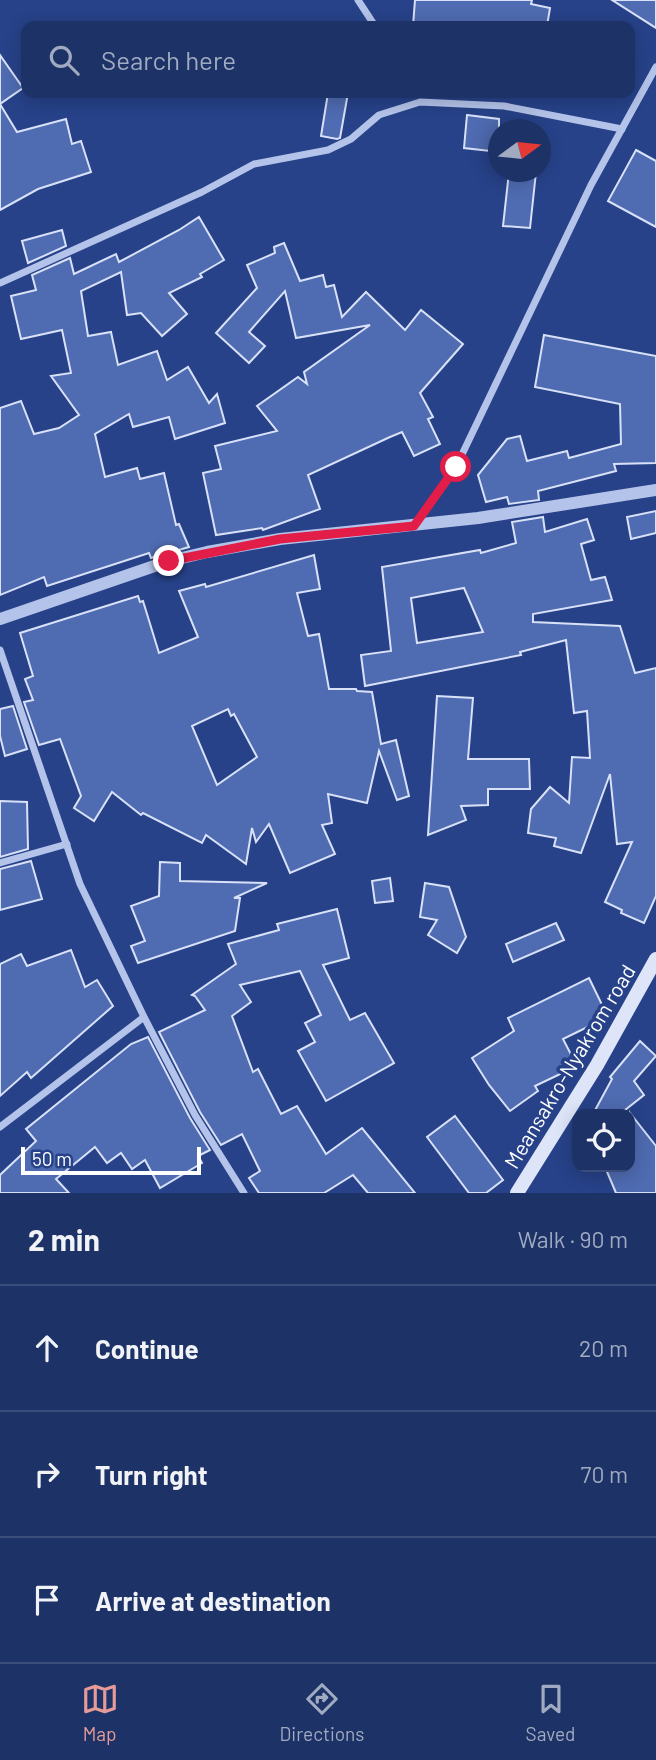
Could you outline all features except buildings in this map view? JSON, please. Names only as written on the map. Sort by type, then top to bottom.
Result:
[{"type":"main road","name":"Meansakro-Nyakrom road","points":[[517,1193],[597,1065],[656,959]]},
{"type":"street","points":[[358,0],[372,21]]},
{"type":"street","points":[[414,526],[456,467],[591,185],[656,67]]},
{"type":"street","points":[[418,98],[420,102]]},
{"type":"street","points":[[0,283],[202,192],[254,164],[328,150],[351,139],[379,115],[420,102],[503,106],[622,129]]},
{"type":"street","points":[[0,619],[169,561],[206,552],[280,539],[414,526],[656,491]]},
{"type":"street","points":[[0,649],[80,884],[195,1115],[244,1193]]},
{"type":"street","points":[[0,863],[67,844]]},
{"type":"street","points":[[0,1127],[144,1017]]},
{"type":"route","points":[[169,561],[280,539],[414,526],[456,467]]}]
